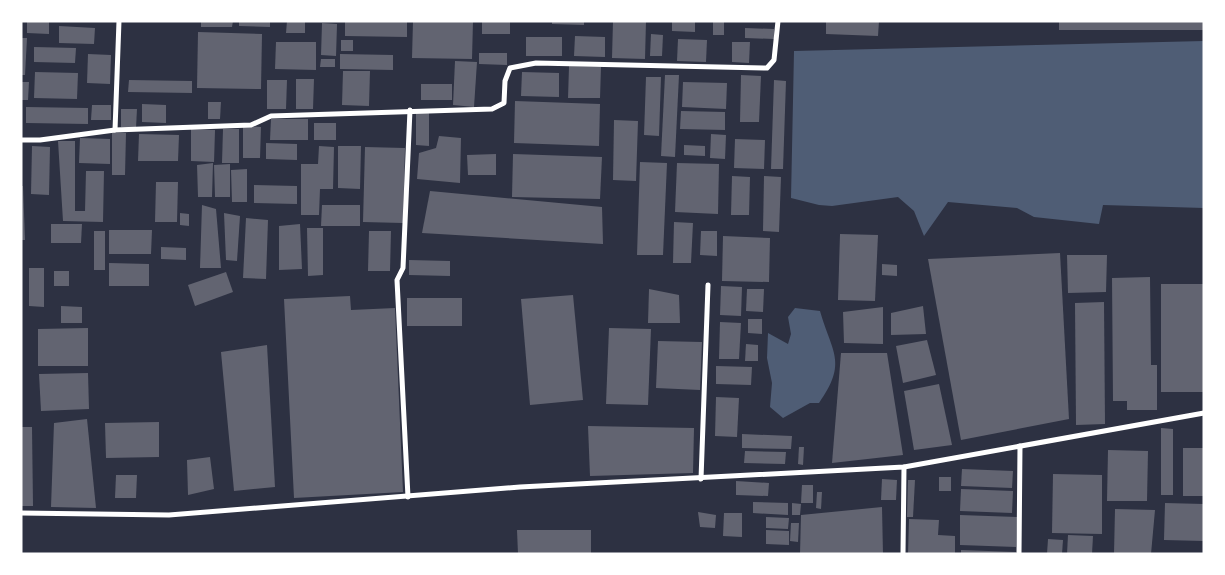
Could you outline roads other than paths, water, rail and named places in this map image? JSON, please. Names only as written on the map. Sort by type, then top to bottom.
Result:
[{"type":"street","points":[[115,130],[119,21]]},
{"type":"street","points":[[21,140],[40,140],[115,130],[251,125],[271,116],[410,110],[492,109],[504,103],[505,81],[510,68],[536,63],[767,68],[774,60],[778,21]]},
{"type":"street","points":[[408,496],[397,280],[403,268],[410,110]]},
{"type":"street","points":[[701,479],[708,285]]},
{"type":"street","points":[[21,513],[169,515],[520,487],[904,467],[1204,412]]},
{"type":"street","points":[[1019,554],[1020,446]]},
{"type":"street","points":[[903,554],[904,467]]},
{"type":"water","points":[[1204,41],[1204,208],[1103,205],[1099,224],[1034,217],[1017,208],[948,202],[924,236],[914,211],[898,197],[832,206],[819,205],[791,198],[794,51]]},
{"type":"water","points":[[795,308],[820,311],[833,348],[835,367],[828,389],[819,403],[810,403],[783,418],[770,407],[772,383],[767,358],[768,333],[788,344],[791,334],[788,317]]}]
